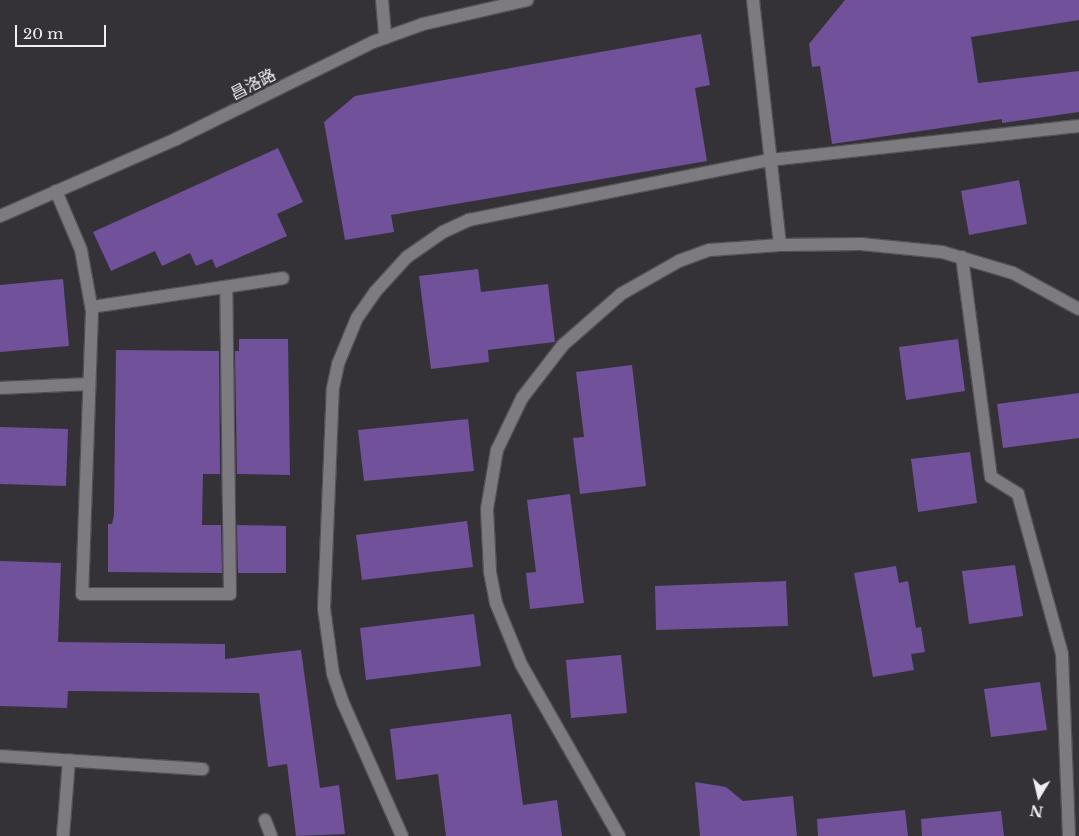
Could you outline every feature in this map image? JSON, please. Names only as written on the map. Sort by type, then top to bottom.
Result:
[{"type":"street","points":[[382,0],[385,38]]},
{"type":"street","name":"昌洛路","points":[[0,216],[176,139],[272,93],[321,66],[385,38],[423,24],[527,0]]},
{"type":"street","points":[[753,0],[780,245]]},
{"type":"street","points":[[402,836],[343,704],[327,641],[324,608],[332,388],[338,364],[357,318],[374,292],[407,257],[443,232],[468,220],[770,160],[1079,126]]},
{"type":"street","points":[[56,191],[81,250],[92,307],[82,594],[230,594],[226,287]]},
{"type":"street","points":[[619,836],[521,664],[496,603],[486,540],[490,485],[497,450],[508,423],[538,375],[577,331],[621,294],[664,268],[710,250],[780,245],[902,246],[962,257],[1013,274],[1079,310]]},
{"type":"street","points":[[962,257],[991,477],[1018,494],[1062,654],[1069,836]]},
{"type":"street","points":[[92,307],[283,278]]},
{"type":"street","points":[[0,388],[90,384]]},
{"type":"street","points":[[0,756],[203,769]]},
{"type":"street","points":[[63,836],[69,760]]},
{"type":"street","points":[[265,820],[271,836]]},
{"type":"building","points":[[845,0],[1079,0],[1079,20],[971,37],[978,83],[1079,71],[1079,112],[1002,123],[1002,119],[832,144],[820,66],[812,67],[809,44]]},
{"type":"building","points":[[701,34],[710,85],[695,88],[707,161],[391,215],[394,232],[345,240],[324,122],[355,96]]},
{"type":"building","points":[[278,148],[303,202],[277,214],[287,236],[216,268],[212,259],[196,266],[190,253],[162,266],[155,251],[111,271],[93,232]]},
{"type":"building","points":[[1019,180],[1027,224],[969,235],[961,191]]},
{"type":"building","points":[[478,269],[481,292],[548,284],[555,342],[488,350],[489,362],[431,369],[419,276]]},
{"type":"building","points":[[63,279],[69,346],[0,352],[0,285]]},
{"type":"building","points":[[239,339],[288,339],[290,475],[237,474],[235,351],[239,351]]},
{"type":"building","points":[[958,339],[965,391],[906,400],[899,347]]},
{"type":"building","points":[[116,350],[219,351],[220,474],[203,474],[202,525],[221,525],[222,573],[108,572],[108,524],[112,524],[114,515]]},
{"type":"building","points":[[632,365],[646,486],[580,494],[573,438],[584,437],[576,372]]},
{"type":"building","points":[[1079,393],[1079,438],[1003,448],[997,404]]},
{"type":"building","points":[[468,419],[474,471],[364,481],[358,430]]},
{"type":"building","points":[[0,427],[68,429],[66,486],[0,484]]},
{"type":"building","points":[[970,452],[977,503],[918,512],[911,459]]},
{"type":"building","points":[[570,494],[584,603],[530,609],[526,573],[536,572],[527,500]]},
{"type":"building","points":[[467,521],[473,567],[362,580],[356,535]]},
{"type":"building","points":[[237,525],[286,526],[286,573],[238,573]]},
{"type":"building","points":[[0,561],[61,563],[58,642],[225,644],[225,659],[301,650],[320,788],[339,785],[345,834],[296,836],[287,764],[268,767],[259,693],[68,691],[67,708],[0,706]]},
{"type":"building","points":[[1015,565],[1023,616],[969,624],[962,571]]},
{"type":"building","points":[[896,566],[899,583],[908,581],[916,628],[921,627],[925,652],[911,654],[914,670],[873,677],[854,573]]},
{"type":"building","points":[[786,581],[788,626],[656,630],[655,586]]},
{"type":"building","points":[[474,614],[481,666],[366,680],[360,628]]},
{"type":"building","points":[[621,655],[627,713],[571,718],[566,660]]},
{"type":"building","points":[[1040,682],[1047,730],[991,737],[984,689]]},
{"type":"building","points":[[511,714],[523,805],[557,800],[562,836],[446,836],[438,774],[396,780],[390,729]]},
{"type":"building","points":[[695,782],[726,787],[743,801],[793,796],[797,836],[700,836]]},
{"type":"building","points":[[905,810],[908,836],[818,836],[817,819]]},
{"type":"building","points":[[1001,811],[1004,836],[922,836],[921,819]]}]
